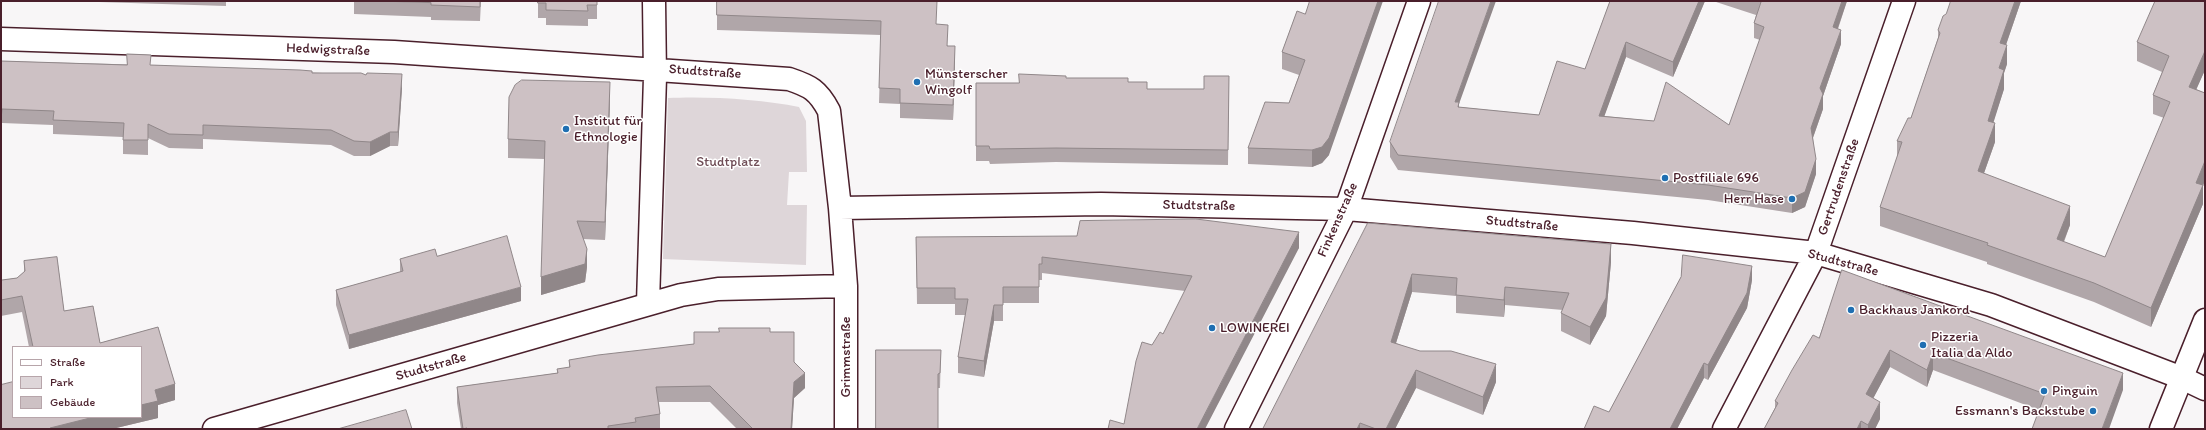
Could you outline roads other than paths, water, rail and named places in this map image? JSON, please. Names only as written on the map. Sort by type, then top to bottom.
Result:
[{"type":"street","points":[[654,1],[655,69]]},
{"type":"street","name":"Finkenstraße","points":[[1236,429],[1346,209],[1419,1]]},
{"type":"street","name":"Gertrudenstraße","points":[[1724,429],[1816,253],[1904,1]]},
{"type":"street","name":"Hedwigstraße","points":[[1,39],[394,52],[655,69]]},
{"type":"street","name":"Studtstraße","points":[[214,429],[648,303],[681,295],[718,289],[846,286],[840,208],[829,111],[822,96],[809,86],[789,79],[655,69],[648,303]]},
{"type":"street","name":"Studtstraße","points":[[840,208],[1101,204],[1346,209],[1633,233],[1816,253],[1991,305],[2182,378],[2205,389]]},
{"type":"street","name":"Grimmstraße","points":[[846,286],[846,429]]},
{"type":"street","points":[[2161,429],[2205,320]]},
{"type":"place","name":"Münsterscher Wingolf","points":[[917,82]]},
{"type":"place","name":"Institut für Ethnologie","points":[[566,129]]},
{"type":"place","name":"Postfiliale 696","points":[[1665,178]]},
{"type":"place","name":"Herr Hase","points":[[1792,199]]},
{"type":"place","name":"Backhaus Jankord","points":[[1851,310]]},
{"type":"place","name":"LOWINEREI","points":[[1212,328]]},
{"type":"place","name":"Pizzeria Italia da Aldo","points":[[1923,345]]},
{"type":"place","name":"Pinguin","points":[[2044,391]]},
{"type":"place","name":"Essmann's Backstube","points":[[2093,411]]},
{"type":"park label","name":"Studtplatz","points":[[728,162]]}]
